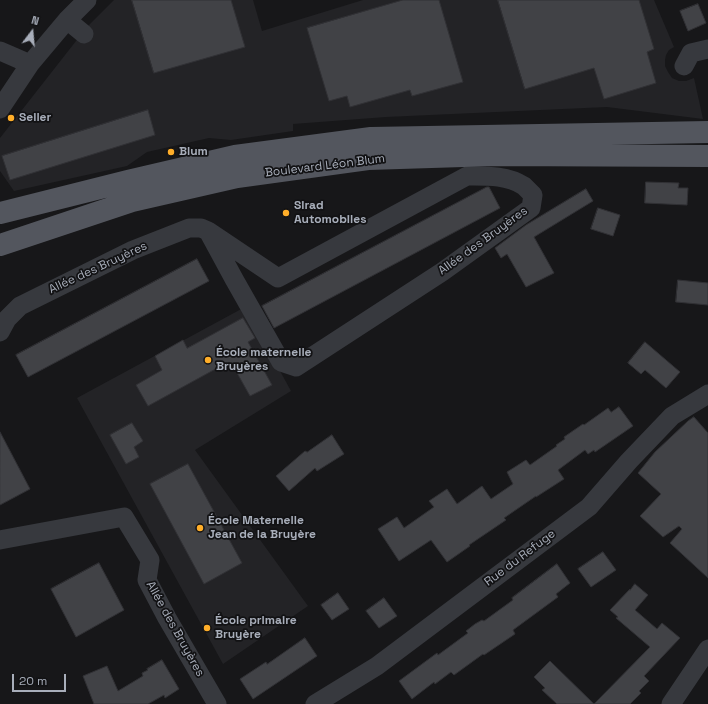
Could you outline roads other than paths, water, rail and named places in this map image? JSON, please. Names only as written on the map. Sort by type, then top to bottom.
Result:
[{"type":"main road","name":"Boulevard Léon Blum","points":[[0,213],[235,156],[371,138],[708,132]]},
{"type":"main road","name":"Boulevard Léon Blum","points":[[0,245],[132,201],[237,177],[368,159],[495,156],[708,156]]},
{"type":"street","points":[[0,109],[30,64],[67,20],[87,0]]},
{"type":"street","points":[[67,20],[84,34]]},
{"type":"street","points":[[684,66],[691,53],[708,49]]},
{"type":"street","points":[[0,51],[30,64]]},
{"type":"street","name":"Allée des Bruyères","points":[[0,332],[7,319],[20,306],[133,250],[189,228],[201,228],[208,231],[278,278],[467,176],[489,176],[508,179],[523,186],[533,195],[531,208],[455,263],[296,367],[281,362],[208,231]]},
{"type":"street","name":"Rue du Refuge","points":[[315,704],[377,666],[589,507],[629,461],[672,416],[708,394]]},
{"type":"street","name":"Allée des Bruyères","points":[[0,540],[124,516],[150,560],[146,580],[216,704]]},
{"type":"street","points":[[671,704],[708,649]]},
{"type":"place","name":"Seiler","points":[[11,118]]},
{"type":"place","name":"Blum","points":[[171,152]]},
{"type":"place","name":"Sirad Automobiles","points":[[286,213]]},
{"type":"place","name":"École maternelle Bruyères","points":[[208,360]]},
{"type":"place","name":"École Maternelle Jean de la Bruyère","points":[[200,528]]},
{"type":"place","name":"École primaire Bruyère","points":[[207,628]]}]
